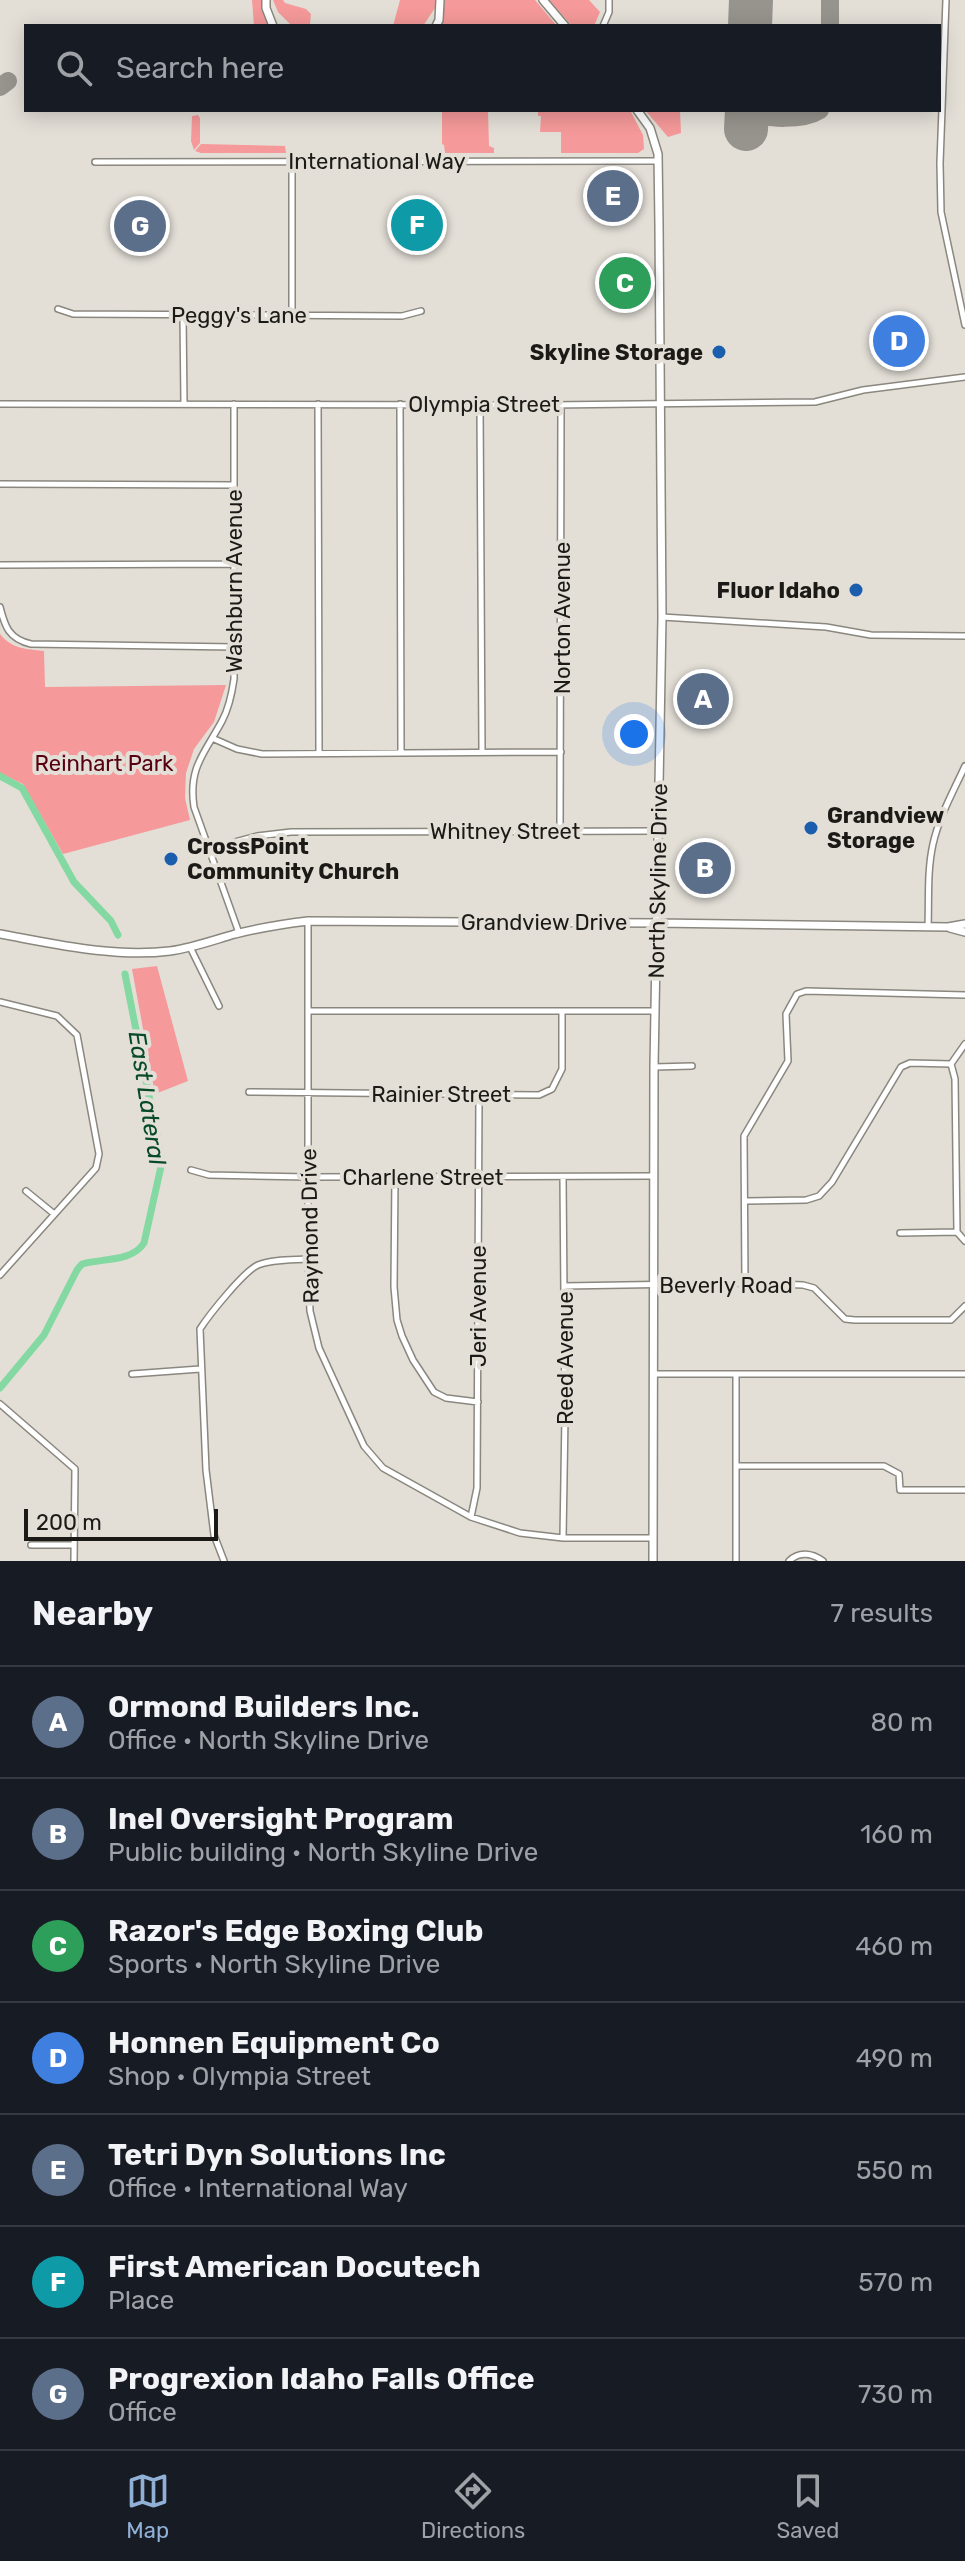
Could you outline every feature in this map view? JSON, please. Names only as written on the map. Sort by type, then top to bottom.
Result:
[{"type":"main road","points":[[266,0],[272,24]]},
{"type":"main road","points":[[437,24],[440,0]]},
{"type":"main road","points":[[543,0],[563,24]]},
{"type":"main road","name":"North Skyline Drive","points":[[638,112],[650,128],[659,161],[662,617],[654,1067],[653,1561]]},
{"type":"main road","name":"Grandview Drive","points":[[0,934],[59,945],[140,953],[190,947],[239,933],[308,921],[928,927],[965,924]]},
{"type":"main road","name":"Grandview Drive","points":[[948,927],[965,932]]},
{"type":"street","points":[[604,24],[609,12],[609,0]]},
{"type":"street","points":[[946,0],[941,212],[965,325]]},
{"type":"street","points":[[292,161],[292,315]]},
{"type":"street","name":"International Way","points":[[95,162],[659,161]]},
{"type":"street","name":"Peggy's Lane","points":[[58,309],[73,314],[183,316],[402,316],[421,311]]},
{"type":"street","points":[[183,316],[184,404]]},
{"type":"street","name":"Olympia Street","points":[[0,404],[815,402],[863,390],[965,377]]},
{"type":"street","name":"Washburn Avenue","points":[[234,404],[234,679],[224,719],[199,757],[192,784],[194,807],[239,933]]},
{"type":"street","points":[[318,404],[319,753]]},
{"type":"street","points":[[400,404],[401,753]]},
{"type":"street","points":[[480,405],[482,751]]},
{"type":"street","name":"Norton Avenue","points":[[560,831],[561,405]]},
{"type":"street","points":[[0,484],[234,485]]},
{"type":"street","points":[[0,565],[234,564]]},
{"type":"street","points":[[0,607],[6,630],[16,639],[31,644],[234,647]]},
{"type":"street","points":[[662,617],[826,627],[895,637],[965,636]]},
{"type":"street","points":[[212,738],[251,753],[561,752]]},
{"type":"street","points":[[928,927],[932,846],[938,825],[965,766]]},
{"type":"street","name":"Whitney Street","points":[[208,849],[257,836],[291,832],[659,831]]},
{"type":"street","name":"Raymond Drive","points":[[308,921],[310,1311],[319,1348],[364,1446],[383,1468],[471,1517],[520,1533],[563,1538],[653,1538]]},
{"type":"street","points":[[190,947],[219,1006]]},
{"type":"street","points":[[745,1283],[744,1136],[788,1061],[786,1014],[797,994],[806,991],[965,995]]},
{"type":"street","points":[[0,1002],[57,1016],[77,1035],[99,1154],[96,1168],[0,1275]]},
{"type":"street","points":[[309,1011],[655,1011]]},
{"type":"street","name":"Rainier Street","points":[[249,1092],[539,1095],[552,1089],[562,1069],[562,1012]]},
{"type":"street","points":[[965,1044],[951,1064],[955,1079],[957,1232],[965,1241]]},
{"type":"street","points":[[744,1201],[806,1200],[819,1196],[832,1182],[901,1067],[910,1063],[951,1064]]},
{"type":"street","points":[[654,1067],[692,1066]]},
{"type":"street","name":"Jeri Avenue","points":[[471,1517],[477,1488],[479,1095]]},
{"type":"street","name":"Charlene Street","points":[[191,1170],[209,1175],[308,1177],[655,1176]]},
{"type":"street","points":[[395,1177],[394,1287],[399,1328],[413,1360],[434,1392],[446,1398],[478,1402]]},
{"type":"street","name":"Reed Avenue","points":[[563,1177],[563,1538]]},
{"type":"street","points":[[26,1191],[53,1213]]},
{"type":"street","points":[[900,1233],[957,1232]]},
{"type":"street","points":[[224,1561],[212,1522],[200,1369],[200,1329],[252,1268],[268,1262],[308,1259]]},
{"type":"street","name":"Beverly Road","points":[[564,1286],[803,1285],[814,1288],[845,1319],[855,1320],[951,1320],[965,1306]]},
{"type":"street","points":[[132,1374],[200,1369]]},
{"type":"street","points":[[654,1374],[965,1374]]},
{"type":"street","points":[[736,1375],[736,1561]]},
{"type":"street","points":[[0,1404],[75,1469],[74,1561]]},
{"type":"street","points":[[737,1466],[884,1466],[899,1474],[900,1490],[965,1490]]},
{"type":"street","points":[[31,1545],[74,1545]]},
{"type":"street","points":[[789,1561],[806,1553],[823,1561]]},
{"type":"green space","points":[[252,0],[261,0],[268,24],[254,24]]},
{"type":"green space","points":[[273,0],[283,0],[306,9],[311,14],[310,24],[290,24],[278,12]]},
{"type":"green space","points":[[400,0],[435,0],[435,8],[424,24],[394,24]]},
{"type":"green space","points":[[444,0],[535,0],[555,24],[439,24]]},
{"type":"green space","points":[[549,0],[589,0],[600,12],[595,24],[570,24]]},
{"type":"green space","points":[[442,112],[488,112],[489,146],[494,148],[494,153],[445,153]]},
{"type":"green space","points":[[538,112],[631,112],[643,135],[644,149],[638,153],[561,153],[561,132],[540,132],[541,116]]},
{"type":"green space","points":[[647,112],[680,112],[681,133],[668,137]]},
{"type":"green space","points":[[198,115],[200,143],[194,150],[191,141],[192,116]]},
{"type":"green space","points":[[201,144],[285,146],[286,153],[195,151]]},
{"type":"green space","name":"Reinhart Park","points":[[0,634],[14,645],[44,651],[45,687],[226,685],[214,722],[194,749],[186,773],[185,798],[190,820],[63,854],[23,784],[0,773]]},
{"type":"green space","points":[[157,966],[188,1081],[155,1094],[132,969]]},
{"type":"waterway","name":"East Lateral","points":[[0,776],[22,788],[74,882],[111,921],[118,935]]},
{"type":"waterway","name":"East Lateral","points":[[0,1388],[44,1335],[82,1264],[125,1256],[144,1243],[162,1162],[125,974]]},
{"type":"taxiway","points":[[830,0],[830,24]]},
{"type":"taxiway","points":[[0,87],[8,81]]},
{"type":"taxiway","points":[[754,112],[785,118],[815,112]]},
{"type":"runway","points":[[750,24],[751,0]]},
{"type":"runway","points":[[746,129],[747,112]]},
{"type":"place","name":"Tetri Dyn Solutions Inc","points":[[613,196]]},
{"type":"place","name":"First American Docutech","points":[[417,225]]},
{"type":"place","name":"Progrexion Idaho Falls Office","points":[[140,226]]},
{"type":"place","name":"Razor's Edge Boxing Club","points":[[625,283]]},
{"type":"place","name":"Honnen Equipment Co","points":[[899,341]]},
{"type":"place","name":"Skyline Storage","points":[[719,352]]},
{"type":"place","name":"Fluor Idaho","points":[[856,590]]},
{"type":"place","name":"Ormond Builders Inc.","points":[[703,699]]},
{"type":"place","name":"Grandview Storage","points":[[811,828]]},
{"type":"place","name":"CrossPoint Community Church","points":[[171,859]]},
{"type":"place","name":"Inel Oversight Program","points":[[705,868]]}]
